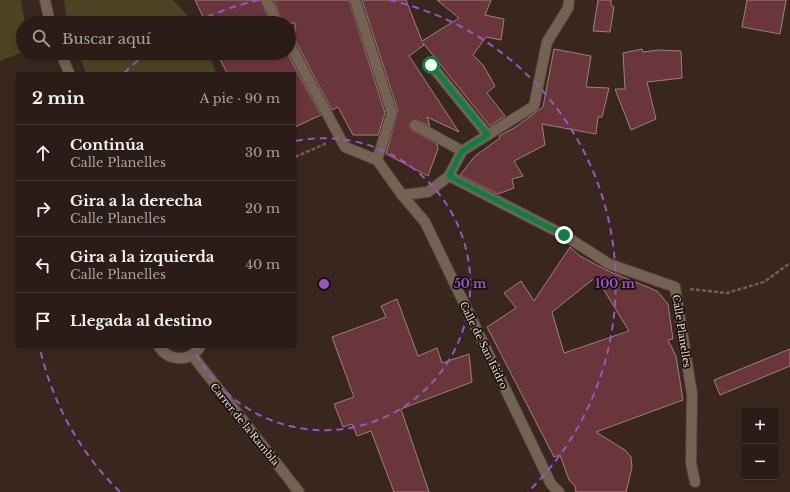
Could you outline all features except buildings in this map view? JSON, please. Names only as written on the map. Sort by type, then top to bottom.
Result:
[{"type":"street","points":[[45,0],[48,16]]},
{"type":"street","points":[[266,0],[274,16]]},
{"type":"street","points":[[296,56],[345,147],[377,160],[392,113],[355,0]]},
{"type":"street","points":[[402,195],[428,192],[449,176],[462,151],[534,106],[547,42],[568,8],[569,0]]},
{"type":"street","points":[[64,60],[69,72]]},
{"type":"street","points":[[431,65],[488,135]]},
{"type":"street","points":[[415,125],[462,151]]},
{"type":"street","name":"Calle de San Isidro","points":[[377,160],[402,195],[425,222],[551,484],[559,492]]},
{"type":"street","name":"Calle Planelles","points":[[449,176],[564,235],[609,264],[675,287],[692,394],[691,463],[695,482]]},
{"type":"street","points":[[159,348],[169,356],[177,358],[192,355],[199,348]]},
{"type":"street","name":"Carrer de la Rambla","points":[[192,355],[299,492]]},
{"type":"path","points":[[296,157],[340,138]]},
{"type":"path","points":[[675,287],[727,293],[764,282],[790,263]]},
{"type":"shaded area","points":[[0,0],[21,0],[24,16],[16,16],[16,55],[0,61]]},
{"type":"shaded area","points":[[64,0],[173,0],[188,16],[66,16]]},
{"type":"shaded area","points":[[81,60],[211,60],[216,72],[86,72]]},
{"type":"route","points":[[431,65],[488,135],[462,151],[449,176],[564,235]]}]
